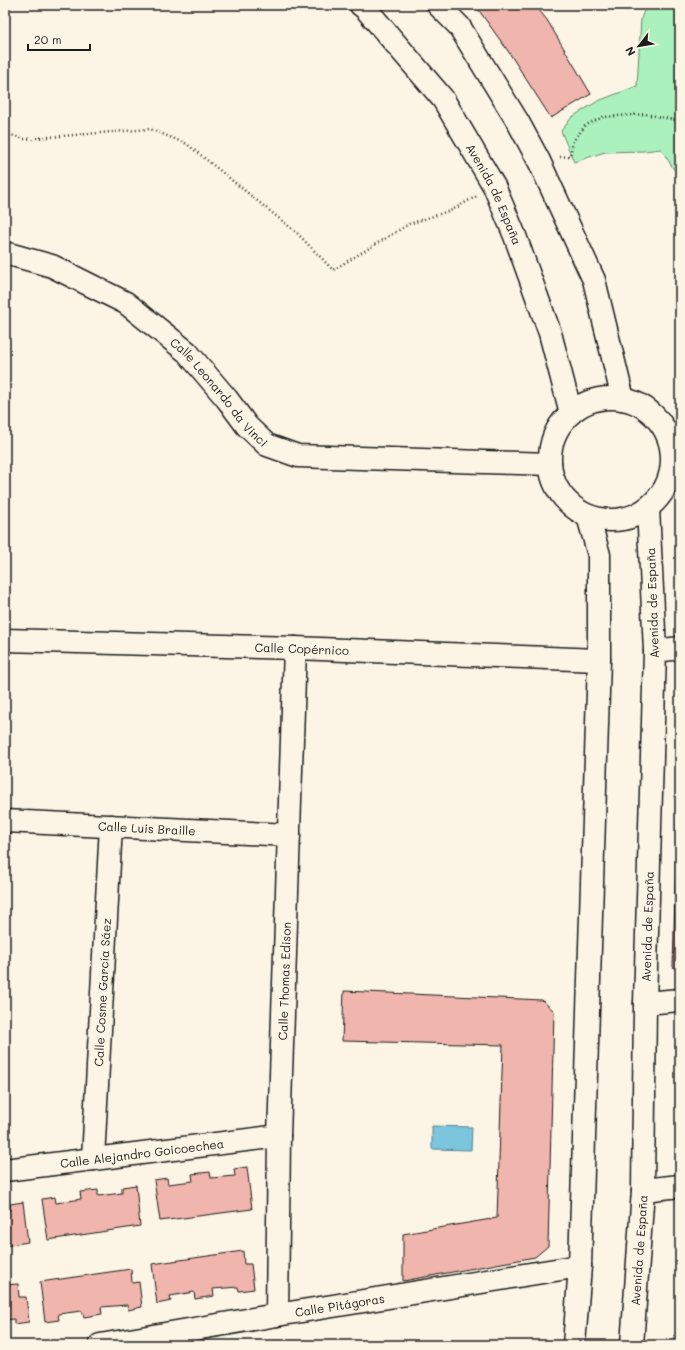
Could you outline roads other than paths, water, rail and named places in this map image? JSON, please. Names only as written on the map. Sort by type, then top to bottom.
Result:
[{"type":"street","name":"Avenida de España","points":[[361,5],[443,99],[494,186],[515,236],[550,332],[571,413]]},
{"type":"street","points":[[438,5],[459,26],[518,122],[539,161],[594,280],[623,399]]},
{"type":"street","name":"Calle Leonardo da Vinci","points":[[5,253],[52,266],[126,303],[187,352],[227,399],[247,426],[267,445],[298,456],[550,464]]},
{"type":"street","points":[[604,398],[623,399],[639,404],[653,414],[664,428],[676,461],[664,490],[648,508],[630,518],[609,520],[588,516],[574,507],[562,495],[554,480],[550,464],[552,445],[559,428],[571,413],[586,403],[604,398]]},
{"type":"street","name":"Avenida de España","points":[[632,1345],[642,1190],[645,1003],[655,651],[648,508]]},
{"type":"street","points":[[574,1345],[580,1266],[599,660],[599,556],[588,516]]},
{"type":"street","name":"Calle Copérnico","points":[[5,640],[295,648],[599,660]]},
{"type":"street","name":"Calle Thomas Edison","points":[[277,1315],[279,1136],[295,648]]},
{"type":"street","points":[[655,651],[680,648]]},
{"type":"street","name":"Calle Luis Braille","points":[[5,821],[289,835]]},
{"type":"street","name":"Calle Cosme García Sáez","points":[[93,1159],[111,826]]},
{"type":"street","points":[[645,1003],[680,1000]]},
{"type":"street","name":"Calle Alejandro Goicoechea","points":[[5,1170],[279,1136]]},
{"type":"street","points":[[642,1190],[680,1186]]},
{"type":"street","name":"Calle Pitágoras","points":[[100,1345],[580,1266]]},
{"type":"water","points":[[432,1126],[472,1127],[471,1150],[432,1149]]}]
